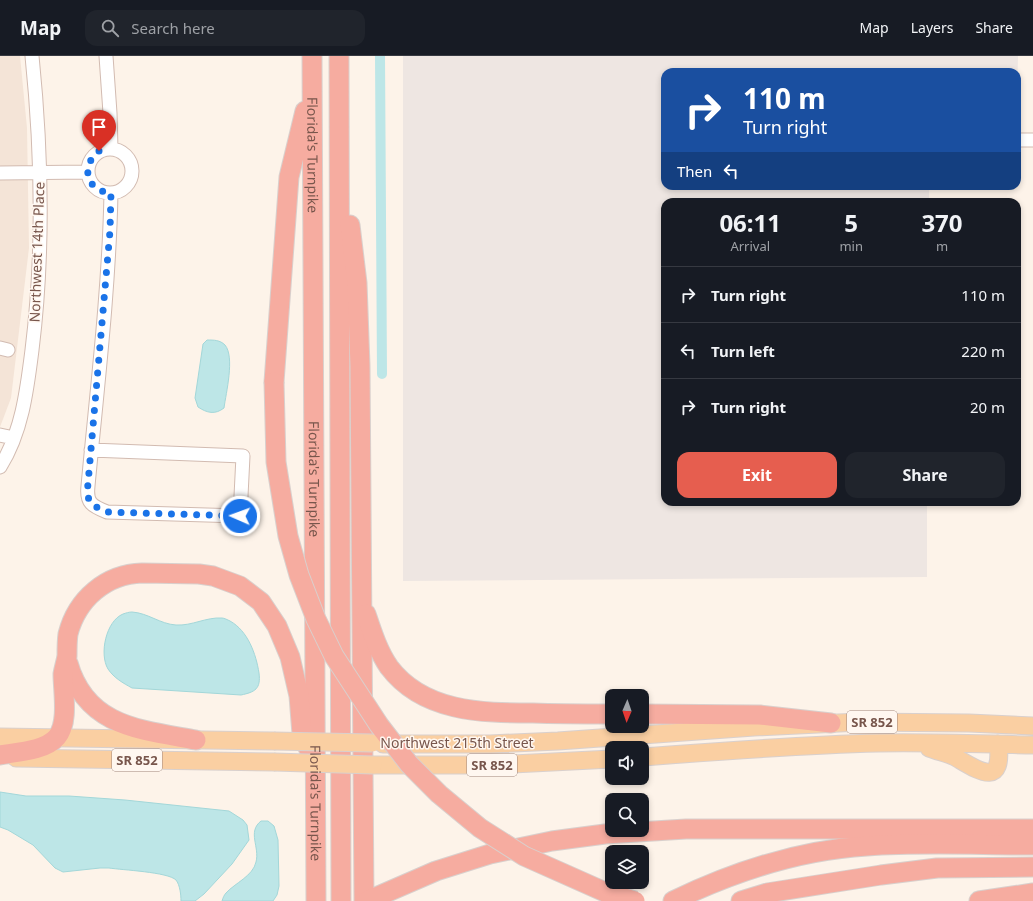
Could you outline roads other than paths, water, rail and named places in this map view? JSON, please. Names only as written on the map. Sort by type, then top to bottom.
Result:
[{"type":"highway","name":"Florida's Turnpike","points":[[312,56],[316,901]]},
{"type":"highway","name":"Florida's Turnpike","points":[[339,56],[341,901]]},
{"type":"highway","points":[[312,80],[290,177],[274,382],[276,462],[288,536],[299,575],[316,619],[334,656],[379,725],[409,764],[439,794],[480,828],[524,856],[605,892],[635,901]]},
{"type":"highway","points":[[339,147],[357,283],[360,387],[364,901]]},
{"type":"highway","points":[[0,756],[39,748],[57,738],[63,719],[64,672],[67,657],[67,639],[75,615],[94,591],[111,580],[135,573],[207,575],[232,582],[246,589],[261,602],[273,618],[284,641],[294,669],[299,696],[302,734],[316,766]]},
{"type":"highway","points":[[361,600],[377,645],[388,666],[408,686],[437,702],[463,709],[497,713],[605,714]]},
{"type":"highway","points":[[67,657],[74,680],[79,690],[100,711],[120,723],[139,729],[196,740]]},
{"type":"highway","points":[[649,714],[760,715],[831,723]]},
{"type":"highway","points":[[374,898],[436,871],[490,854],[605,834],[694,829],[1033,829]]},
{"type":"highway","points":[[673,901],[696,889],[747,870],[780,861],[834,850],[888,845],[1033,845]]},
{"type":"highway","points":[[741,901],[767,893],[881,875],[937,868],[1033,867]]},
{"type":"highway","points":[[979,901],[1033,893]]},
{"type":"highway","points":[[1020,901],[1033,900]]},
{"type":"main road","name":"Northwest 215th Street","points":[[0,736],[455,744],[558,741],[831,723],[969,723],[1033,726]]},
{"type":"main road","name":"SR 852","points":[[649,756],[791,746],[916,743],[1033,745]]},
{"type":"main road","points":[[916,743],[948,754],[973,769],[986,772],[993,770],[997,766],[999,757],[998,744]]},
{"type":"main road","name":"Northwest 215th Street","points":[[0,756],[492,765],[605,759]]},
{"type":"street","name":"Northwest 14th Place","points":[[0,467],[14,438],[20,419],[28,384],[36,318],[40,260],[40,172],[32,56]]},
{"type":"street","points":[[106,56],[111,148]]},
{"type":"street","points":[[1021,140],[1033,140]]},
{"type":"street","points":[[111,148],[122,151],[128,156],[132,163],[133,171],[132,179],[128,186],[111,193],[100,191],[93,186],[89,179],[88,172],[89,163],[93,156],[99,151],[111,148]]},
{"type":"street","points":[[0,174],[88,172]]},
{"type":"street","points":[[91,450],[243,456],[240,516],[107,512],[96,508],[89,502],[87,495],[91,450],[106,294],[111,193]]},
{"type":"street","points":[[0,435],[14,438]]},
{"type":"water","points":[[207,340],[223,343],[228,351],[229,358],[230,366],[224,408],[217,412],[208,412],[198,407],[195,398],[203,344]]},
{"type":"water","points":[[132,612],[176,625],[216,618],[223,618],[230,621],[242,631],[250,644],[256,658],[259,673],[258,686],[250,693],[241,695],[132,688],[125,684],[116,678],[108,669],[105,663],[104,647],[108,631],[112,623],[123,614]]},
{"type":"water","points":[[0,792],[26,796],[69,796],[125,800],[229,811],[243,820],[247,825],[249,840],[232,864],[204,894],[195,901],[181,901],[179,887],[176,880],[164,875],[109,868],[63,872],[55,868],[33,845],[0,827]]},
{"type":"water","points":[[261,821],[268,821],[274,826],[278,840],[279,886],[277,895],[273,901],[222,901],[226,893],[248,875],[254,867],[257,856],[254,835],[257,825]]},
{"type":"waterway","points":[[380,56],[382,374]]}]
